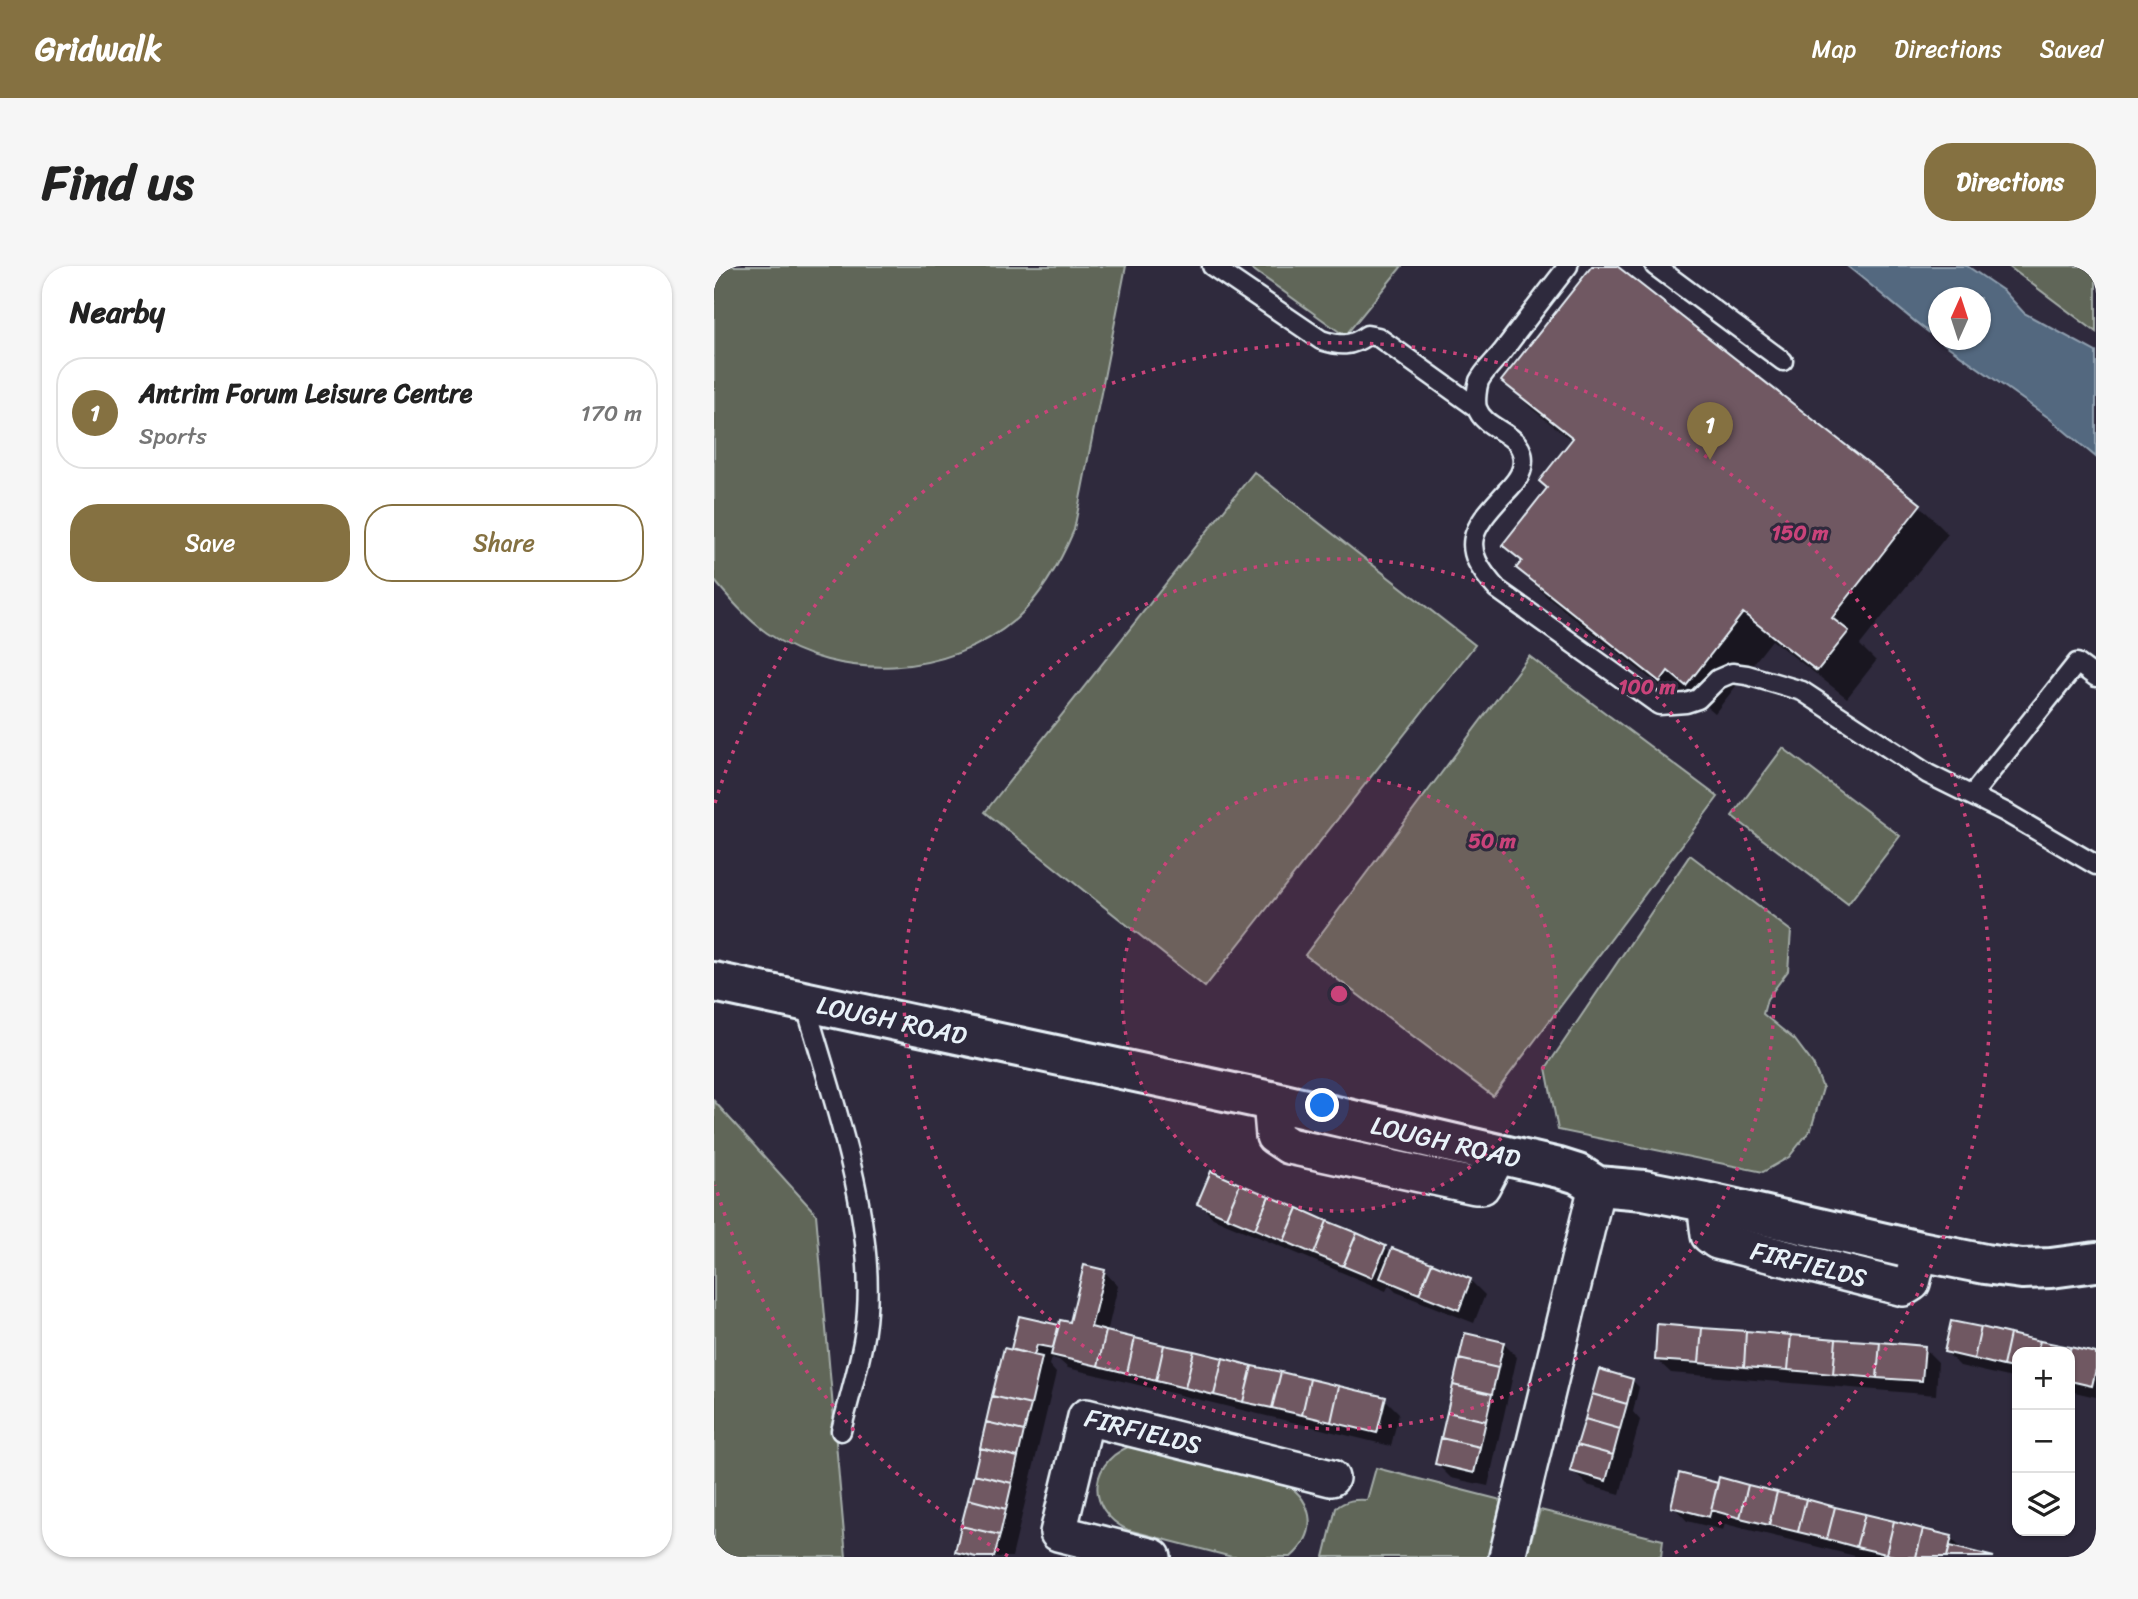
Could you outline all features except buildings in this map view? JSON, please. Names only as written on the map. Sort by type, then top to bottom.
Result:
[{"type":"street","name":"LOUGH ROAD","points":[[714,982],[1272,1101],[1559,1168],[1578,1174],[1597,1186],[1644,1190],[1706,1202],[1920,1251],[2022,1269],[2096,1262]]},
{"type":"street","points":[[1507,1557],[1597,1186]]},
{"type":"street","name":"FIRFIELDS","points":[[1153,1557],[1058,1533],[1086,1417],[1331,1478]]},
{"type":"lane","points":[[1212,266],[1321,340],[1342,346],[1357,342],[1367,335],[1378,337],[1477,408],[1484,418],[1516,442],[1524,456],[1522,471],[1474,531],[1472,545],[1478,564],[1497,589],[1660,705],[1698,699],[1718,679],[1732,673],[1801,691],[1928,774],[1972,795],[2096,865]]},
{"type":"lane","points":[[1477,408],[1479,381],[1568,266]]},
{"type":"lane","points":[[1655,266],[1783,362]]},
{"type":"lane","points":[[1972,795],[2077,663],[2096,677]]},
{"type":"lane","points":[[805,1003],[848,1151],[863,1230],[868,1285],[867,1312],[841,1431]]},
{"type":"green space","points":[[714,266],[1126,266],[1074,530],[1050,578],[1016,619],[989,638],[959,653],[927,662],[860,666],[827,660],[796,649],[767,633],[745,615],[714,580]]},
{"type":"green space","points":[[1248,266],[1402,266],[1345,336]]},
{"type":"green space","points":[[2008,266],[2096,266],[2096,332]]},
{"type":"green space","points":[[1254,472],[1475,645],[1205,987],[985,812]]},
{"type":"green space","points":[[1529,656],[1718,797],[1493,1096],[1305,955]]},
{"type":"green space","points":[[1783,748],[1900,836],[1848,904],[1732,816]]},
{"type":"green space","points":[[1690,855],[1791,931],[1788,971],[1767,999],[1763,1014],[1795,1040],[1813,1064],[1823,1088],[1811,1129],[1789,1157],[1763,1172],[1558,1130],[1546,1068]]},
{"type":"green space","points":[[714,1101],[816,1214],[846,1557],[714,1557]]},
{"type":"green space","points":[[1137,1444],[1279,1480],[1291,1487],[1306,1505],[1309,1515],[1307,1536],[1291,1557],[1232,1557],[1128,1530],[1113,1521],[1104,1510],[1098,1497],[1098,1484],[1101,1471],[1109,1460]]},
{"type":"green space","points":[[1376,1468],[1501,1500],[1488,1557],[1324,1557],[1336,1508],[1343,1503],[1367,1500]]},
{"type":"green space","points":[[1540,1510],[1663,1540],[1661,1557],[1526,1557]]},
{"type":"water","points":[[1847,266],[1967,266],[2004,291],[2024,313],[2096,352],[2096,457],[2049,418],[1953,350],[1991,350],[1991,287],[1928,287],[1928,332]]},
{"type":"place","name":"Antrim Forum Leisure Centre","points":[[1710,460]]}]
